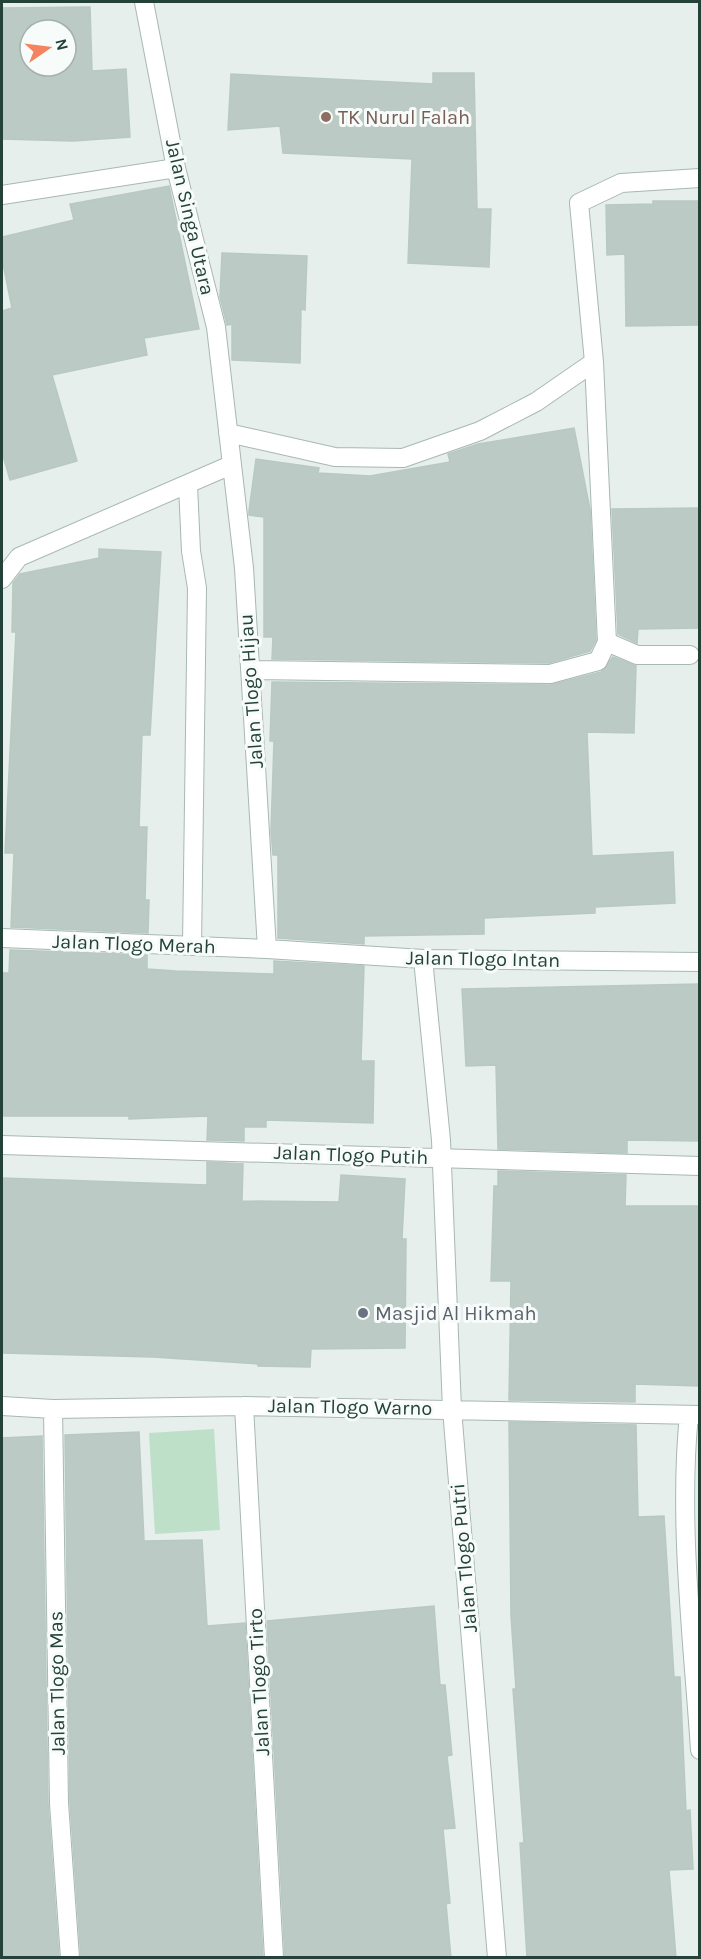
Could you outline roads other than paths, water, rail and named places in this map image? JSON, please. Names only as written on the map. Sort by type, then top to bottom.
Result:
[{"type":"street","name":"Jalan Singa Utara","points":[[144,2],[177,168],[216,327],[228,433]]},
{"type":"street","points":[[2,195],[177,168]]},
{"type":"street","points":[[251,670],[550,674],[598,661],[607,642],[594,362],[579,203],[621,183],[699,178]]},
{"type":"street","points":[[228,433],[335,457],[403,458],[480,431],[536,402],[594,362]]},
{"type":"street","name":"Jalan Tlogo Hijau","points":[[228,433],[244,568],[267,949]]},
{"type":"street","points":[[2,579],[19,557],[188,486],[231,465]]},
{"type":"street","points":[[188,486],[190,551],[197,588],[192,946]]},
{"type":"street","points":[[607,642],[637,655],[690,655]]},
{"type":"street","name":"Jalan Tlogo Merah","points":[[2,938],[267,949]]},
{"type":"street","name":"Jalan Tlogo Intan","points":[[267,949],[423,959],[699,962]]},
{"type":"street","name":"Jalan Tlogo Putri","points":[[423,959],[442,1158],[452,1409],[497,1958]]},
{"type":"street","name":"Jalan Tlogo Putih","points":[[2,1145],[699,1166]]},
{"type":"street","name":"Jalan Tlogo Warno","points":[[2,1406],[53,1409],[244,1406],[694,1415]]},
{"type":"street","name":"Jalan Tlogo Tirto","points":[[244,1406],[274,1958]]},
{"type":"street","name":"Jalan Tlogo Mas","points":[[53,1409],[59,1803],[70,1958]]},
{"type":"street","points":[[694,1415],[685,1453],[699,1750]]},
{"type":"place","name":"TK Nurul Falah","points":[[326,117]]},
{"type":"place","name":"Masjid Al Hikmah","points":[[363,1313]]}]
